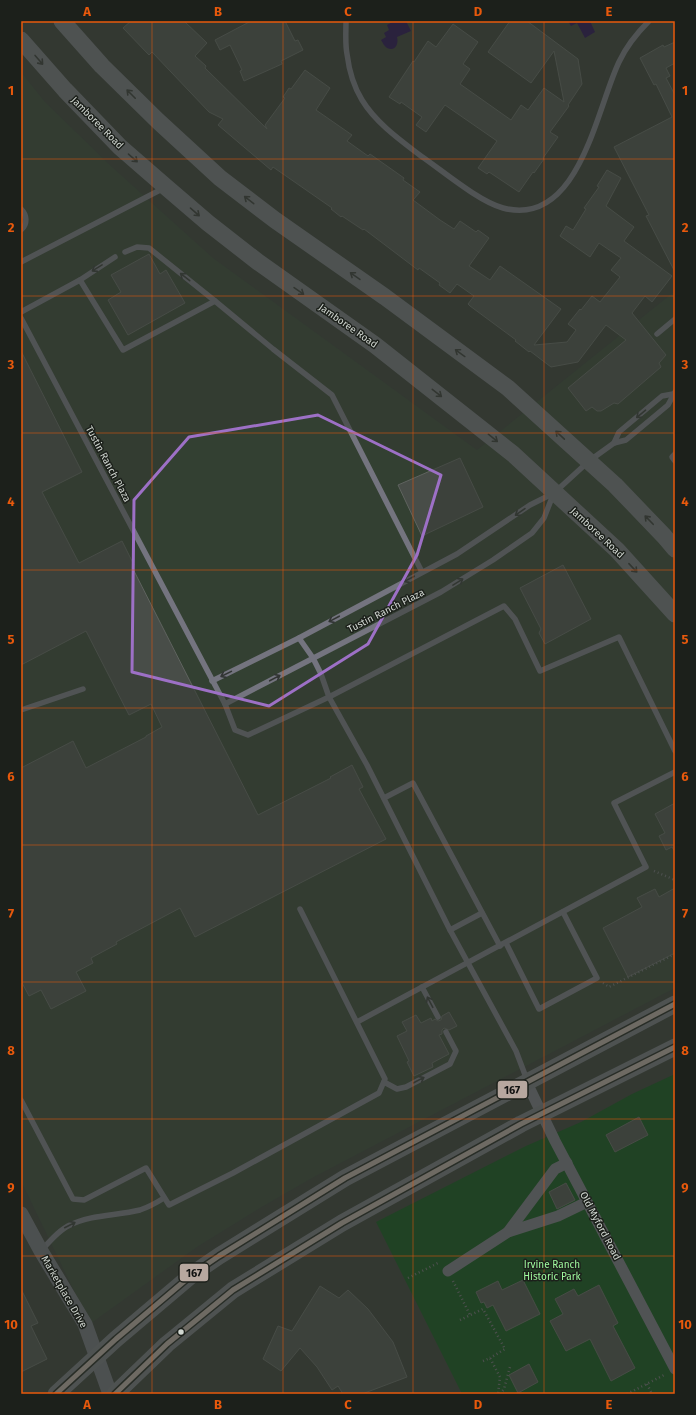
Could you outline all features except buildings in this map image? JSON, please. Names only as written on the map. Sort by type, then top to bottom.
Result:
[{"type":"main road","points":[[62,21],[102,66],[220,178],[275,220],[385,297],[508,388],[615,485],[664,536],[675,550]]},
{"type":"main road","name":"Jamboree Road","points":[[21,40],[65,90],[120,147],[208,223],[258,262],[375,345],[513,454],[617,550],[675,614]]},
{"type":"main road","points":[[56,1394],[97,1356],[194,1273],[219,1256],[345,1178],[528,1083],[675,1004]]},
{"type":"main road","points":[[115,1394],[167,1344],[233,1290],[342,1223],[542,1113],[675,1047]]},
{"type":"street","name":"Old Myford Road","points":[[528,1083],[587,1202],[675,1369]]},
{"type":"street","points":[[508,1232],[555,1169],[567,1163]]},
{"type":"street","points":[[448,1271],[508,1232],[558,1216],[587,1202]]},
{"type":"street","name":"Marketplace Drive","points":[[21,1214],[84,1324],[110,1394]]},
{"type":"lane","points":[[346,21],[347,53],[352,77],[362,100],[377,119],[398,139],[485,200],[503,208],[531,210],[544,204],[556,195],[569,180],[589,141],[619,62],[630,42],[649,21]]},
{"type":"lane","points":[[21,262],[166,187]]},
{"type":"lane","points":[[21,209],[24,212],[26,221],[25,227],[21,230]]},
{"type":"lane","points":[[125,252],[137,246],[149,248],[332,395],[422,572]]},
{"type":"lane","points":[[21,312],[80,280],[115,257]]},
{"type":"lane","points":[[80,280],[123,350],[215,301]]},
{"type":"lane","name":"Tustin Ranch Plaza","points":[[21,318],[224,704],[442,592],[493,560],[532,533],[544,518],[554,493]]},
{"type":"lane","points":[[657,334],[675,319]]},
{"type":"lane","name":"Tustin Ranch Plaza","points":[[614,443],[619,432],[662,396],[674,394]]},
{"type":"lane","name":"Tustin Ranch Plaza","points":[[212,681],[299,638],[457,554],[530,506],[554,493],[589,462],[614,443],[626,440],[668,405],[674,394]]},
{"type":"lane","points":[[675,454],[672,457],[675,461]]},
{"type":"lane","points":[[224,704],[235,730],[248,735],[329,697],[504,606],[515,619],[540,671],[619,637],[675,751]]},
{"type":"lane","points":[[299,638],[313,658],[321,674],[329,697],[384,798],[450,930],[516,1051],[528,1083]]},
{"type":"lane","points":[[21,710],[83,688]]},
{"type":"lane","points":[[357,1022],[646,867],[614,803],[675,772]]},
{"type":"lane","points":[[384,798],[413,783],[482,913],[503,944],[540,1009],[598,978],[563,912]]},
{"type":"lane","points":[[21,1100],[73,1199],[84,1200],[146,1168],[169,1205],[233,1173],[379,1093],[386,1079],[300,909]]},
{"type":"lane","points":[[450,930],[482,913]]},
{"type":"lane","points":[[422,987],[438,1017]]},
{"type":"lane","points":[[384,1082],[397,1089],[406,1087],[450,1064],[456,1051],[446,1032]]},
{"type":"lane","points":[[41,1251],[67,1226],[85,1219],[140,1210],[164,1198]]},
{"type":"path","points":[[646,867],[675,880]]},
{"type":"path","points":[[598,978],[609,987],[675,954]]},
{"type":"path","points":[[408,1278],[443,1260],[470,1315]]},
{"type":"path","points":[[460,1320],[483,1309],[505,1349],[483,1361]]},
{"type":"path","points":[[490,1358],[500,1377],[499,1394]]},
{"type":"path","points":[[499,1394],[504,1390],[510,1367]]},
{"type":"path","points":[[627,1394],[675,1369]]},
{"type":"path","points":[[647,1384],[652,1394]]},
{"type":"highlighted area","points":[[318,415],[441,475],[417,555],[368,644],[269,706],[132,672],[134,500],[189,437]]},
{"type":"shaded area","points":[[394,21],[406,21],[411,31],[397,37],[396,47],[390,49],[385,46],[381,40],[386,37],[384,33],[389,30],[387,25]]},
{"type":"shaded area","points":[[568,21],[590,21],[595,32],[585,38],[577,23],[571,26]]},
{"type":"shaded area","points":[[21,72],[45,102],[112,167],[213,258],[477,450],[675,291],[675,988],[312,1178],[197,1247],[90,1324],[21,1181]]},
{"type":"green space","name":"Irvine Ranch Historic Park","points":[[675,1074],[675,1394],[462,1394],[376,1222],[526,1146],[581,1122],[632,1094]]},
{"type":"transit line","name":"167","points":[[56,1394],[116,1339],[194,1273],[219,1256],[345,1178],[675,1004]]},
{"type":"transit line","name":"167","points":[[115,1394],[167,1344],[233,1290],[342,1223],[521,1124],[675,1047]]}]
